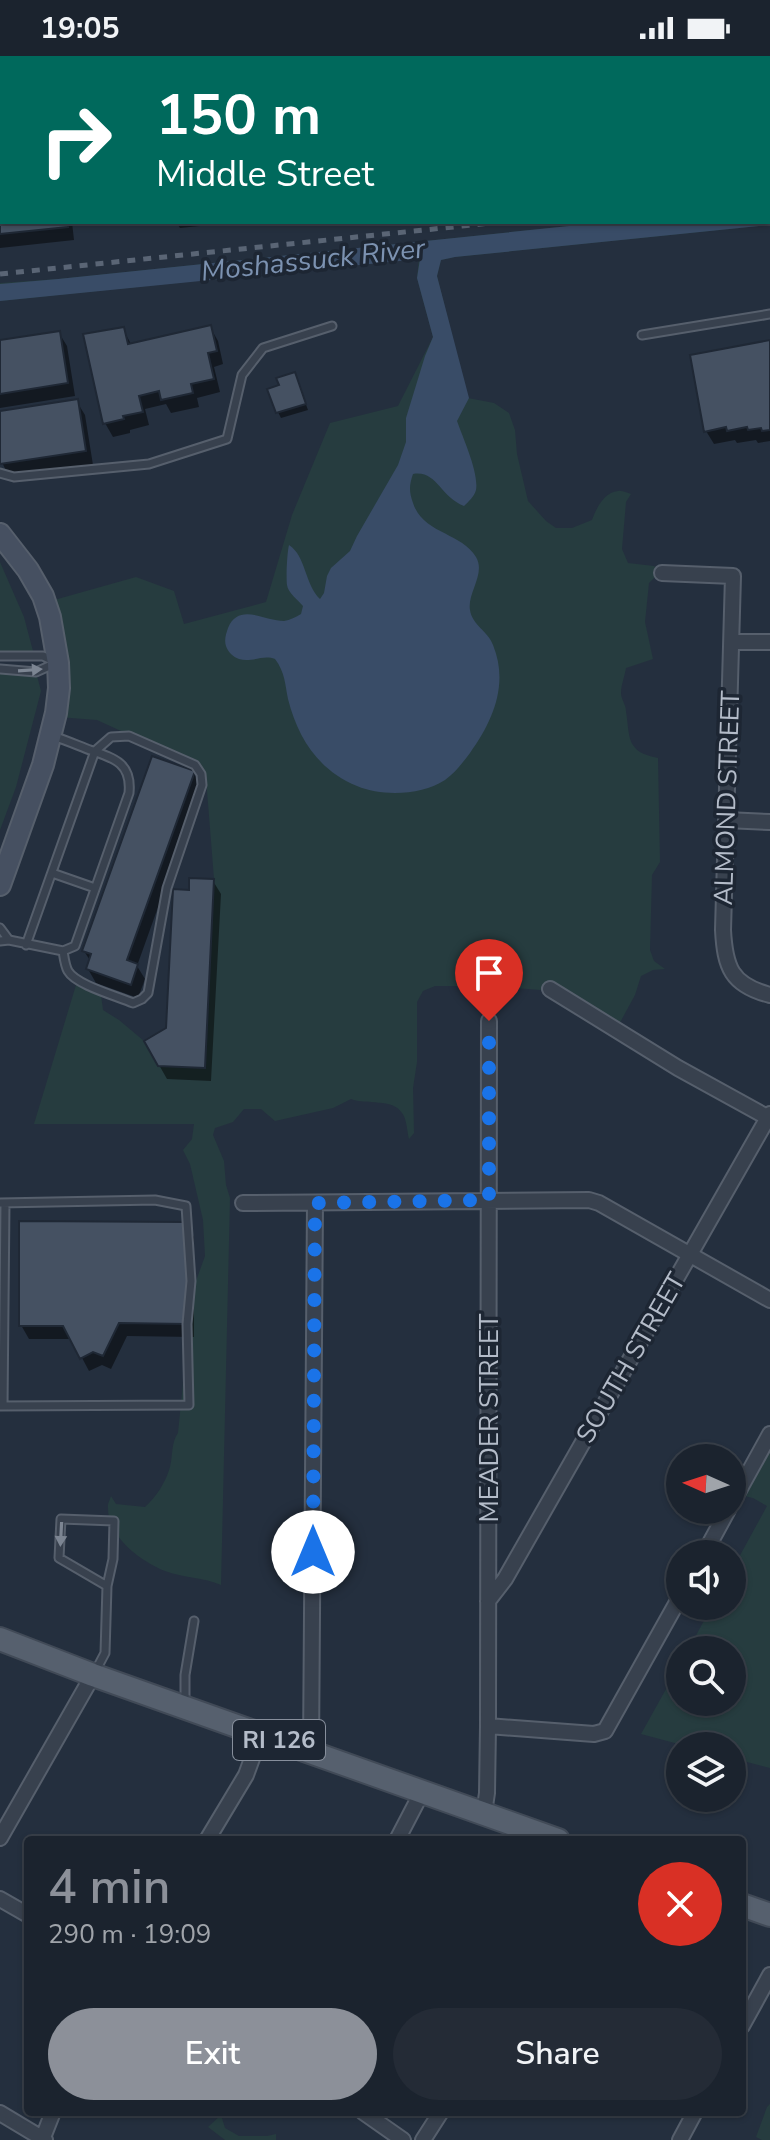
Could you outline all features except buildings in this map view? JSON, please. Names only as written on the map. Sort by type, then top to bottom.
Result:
[{"type":"main road","points":[[0,1632],[9,1643]]},
{"type":"main road","name":"RI 126","points":[[9,1643],[547,1836]]},
{"type":"main road","points":[[746,1906],[770,1915]]},
{"type":"street","points":[[0,534],[28,570],[43,596],[50,617],[59,688],[43,765],[0,885]]},
{"type":"street","name":"ALMOND STREET","points":[[662,573],[733,576],[723,930],[727,964],[734,977],[744,986],[770,995]]},
{"type":"street","points":[[732,642],[770,642]]},
{"type":"street","points":[[726,820],[770,822]]},
{"type":"street","points":[[550,989],[678,1068],[768,1116]]},
{"type":"street","name":"MEADER STREET","points":[[484,1813],[488,1726],[489,1021]]},
{"type":"street","name":"SOUTH STREET","points":[[488,1601],[505,1579],[768,1116]]},
{"type":"street","points":[[243,1203],[589,1200],[770,1300]]},
{"type":"street","points":[[311,1751],[315,1203]]},
{"type":"street","points":[[746,1478],[770,1434]]},
{"type":"street","points":[[488,1726],[594,1734],[605,1731],[667,1620]]},
{"type":"street","points":[[0,1838],[93,1675]]},
{"type":"street","points":[[209,1836],[246,1775],[261,1734]]},
{"type":"street","points":[[399,1836],[422,1792]]},
{"type":"street","points":[[0,1899],[24,1913]]},
{"type":"street","points":[[746,2019],[770,1975]]},
{"type":"street","points":[[0,2113],[43,2139],[52,2116]]},
{"type":"street","points":[[369,2116],[403,2140]]},
{"type":"street","points":[[423,2140],[438,2116]]},
{"type":"street","points":[[680,2140],[693,2116]]},
{"type":"lane","points":[[642,335],[770,314]]},
{"type":"lane","points":[[0,473],[14,477],[149,464],[227,439],[242,375],[263,348],[332,326]]},
{"type":"lane","points":[[0,656],[43,656],[58,663]]},
{"type":"lane","points":[[0,669],[36,672],[58,663]]},
{"type":"lane","points":[[0,928],[4,940],[63,951],[75,946],[129,793],[130,781],[117,760],[51,735]]},
{"type":"lane","points":[[26,945],[95,751],[111,737],[129,736],[195,765],[201,774],[202,785],[167,888],[148,993],[133,1003],[86,984],[67,970],[63,951]]},
{"type":"lane","points":[[52,873],[95,888]]},
{"type":"lane","points":[[155,1200],[186,1206],[191,1281],[187,1324],[189,1405],[2,1406],[3,1203],[155,1200]]},
{"type":"lane","points":[[93,1675],[105,1653],[107,1586],[113,1559],[114,1521],[61,1519],[59,1558],[107,1586]]},
{"type":"lane","points":[[185,1707],[185,1675],[194,1621]]},
{"type":"green space","points":[[589,224],[770,224],[441,260],[437,276],[468,398],[494,403],[509,413],[528,501],[556,528],[572,528],[592,520],[598,506],[609,494],[620,491],[631,494],[626,502],[622,549],[628,563],[654,566],[660,572],[649,583],[645,622],[653,659],[626,668],[621,693],[635,748],[658,758],[660,862],[652,875],[650,950],[654,961],[665,969],[641,976],[635,995],[617,1028],[553,991],[515,988],[480,979],[467,986],[435,986],[423,991],[417,1002],[414,1133],[409,1139],[405,1119],[398,1108],[351,1099],[333,1108],[275,1121],[261,1109],[244,1109],[233,1122],[215,1128],[213,1135],[224,1161],[230,1198],[221,1585],[165,1571],[146,1561],[119,1538],[109,1519],[108,1506],[111,1496],[116,1504],[145,1507],[149,1503],[166,1478],[178,1433],[192,1292],[205,1256],[203,1220],[190,1164],[183,1150],[192,1139],[194,1124],[34,1124],[76,985],[101,995],[103,1010],[144,1041],[158,1066],[205,1068],[214,879],[206,778],[195,765],[97,720],[58,717],[47,602],[136,577],[174,591],[184,624],[266,602],[292,515],[330,423],[398,406],[433,337],[417,278],[419,258],[0,301],[0,283]]},
{"type":"green space","points":[[0,562],[24,617],[33,651],[30,656],[0,656]]},
{"type":"green space","points":[[0,669],[36,672],[41,691],[16,787],[0,830]]},
{"type":"green space","points":[[770,1445],[770,1768],[746,1762],[746,1732],[666,1732],[666,1741],[641,1734],[666,1689],[666,1716],[746,1716],[746,1636],[696,1636],[704,1620],[746,1620],[746,1544],[767,1506],[746,1496],[746,1489]]},
{"type":"green space","points":[[770,2104],[770,2140],[762,2140],[756,2137]]},
{"type":"green space","points":[[221,2116],[225,2128],[239,2136],[276,2134],[276,2140],[225,2140],[208,2127]]},
{"type":"water","name":"Moshassuck River","points":[[589,224],[770,224],[441,260],[437,276],[469,398],[457,421],[473,465],[476,490],[464,506],[449,497],[428,476],[413,474],[410,492],[418,513],[425,521],[461,542],[476,557],[479,570],[470,610],[493,645],[498,660],[499,688],[486,728],[462,764],[436,785],[402,793],[367,790],[331,771],[312,751],[298,727],[283,673],[275,659],[239,659],[229,652],[225,642],[228,628],[239,616],[245,614],[284,621],[301,614],[303,606],[287,585],[289,545],[299,556],[320,599],[331,568],[350,551],[398,465],[406,442],[406,418],[433,337],[417,278],[420,259],[0,301],[0,284]]},
{"type":"railway","points":[[0,274],[482,224]]},
{"type":"route","points":[[313,1552],[315,1203],[489,1200],[489,1021]]}]
